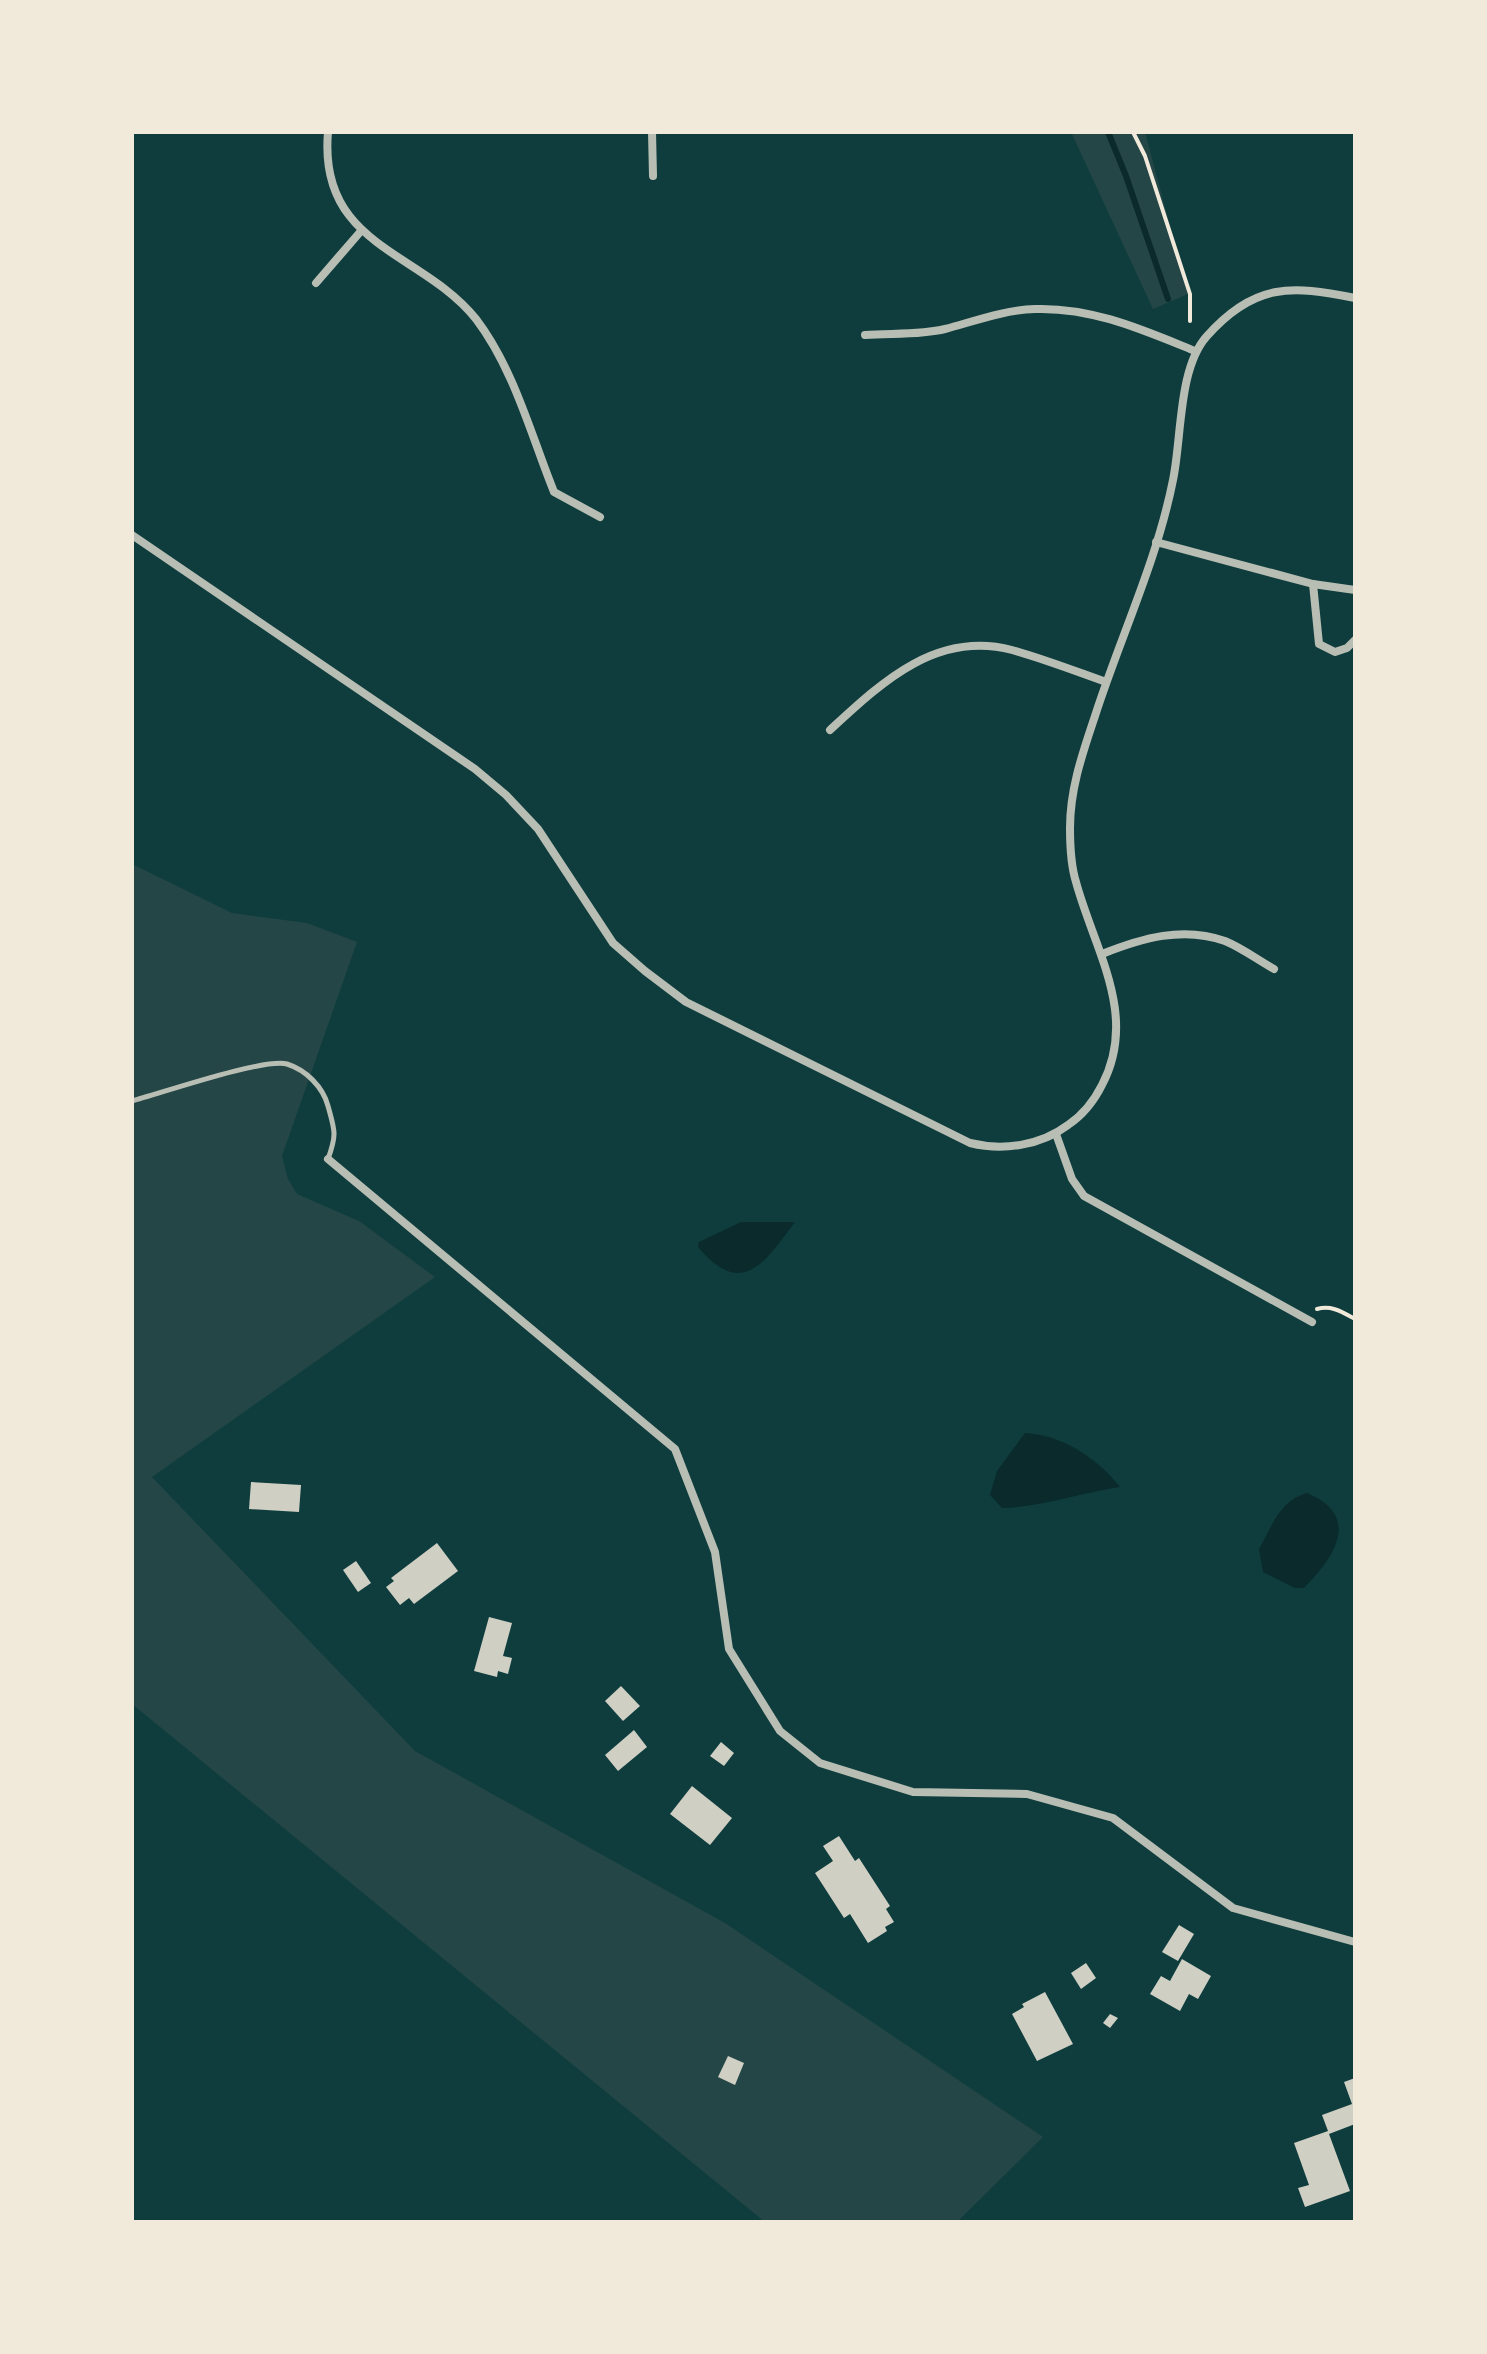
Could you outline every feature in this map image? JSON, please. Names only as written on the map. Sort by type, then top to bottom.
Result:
[{"type":"street","points":[[328,132],[326,148],[332,179],[344,207],[361,231],[444,290],[474,317],[501,358],[554,492],[600,517]]},
{"type":"street","points":[[652,132],[653,176]]},
{"type":"street","points":[[316,283],[361,231]]},
{"type":"street","points":[[132,535],[496,786],[538,829],[613,943],[686,1002],[970,1143],[989,1147],[1023,1145],[1056,1134],[1079,1117],[1096,1097],[1112,1067],[1117,1036],[1115,1000],[1075,880],[1070,827],[1076,773],[1168,505],[1179,449],[1187,375],[1195,351],[1225,318],[1251,299],[1284,289],[1316,290],[1355,298]]},
{"type":"street","points":[[865,335],[942,330],[994,314],[1034,309],[1078,311],[1126,323],[1195,351]]},
{"type":"street","points":[[1156,542],[1313,584],[1355,590]]},
{"type":"street","points":[[1313,584],[1319,644],[1335,652],[1347,648],[1355,640]]},
{"type":"street","points":[[830,730],[871,692],[902,669],[924,656],[951,648],[978,645],[1010,650],[1106,682]]},
{"type":"street","points":[[1102,954],[1139,939],[1192,932],[1226,942],[1274,969]]},
{"type":"street","points":[[1056,1134],[1072,1179],[1084,1196],[1309,1320]]},
{"type":"street","points":[[328,1159],[675,1449],[715,1552],[729,1649],[780,1731],[820,1763],[913,1792],[1027,1794],[1113,1818],[1233,1908],[1355,1942]]},
{"type":"lane","points":[[132,1101],[263,1064],[287,1064],[313,1079],[326,1097],[336,1138],[328,1159]]},
{"type":"path","points":[[1133,132],[1145,156],[1190,294],[1190,321]]},
{"type":"path","points":[[1309,1320],[1317,1309],[1326,1307],[1355,1319]]},
{"type":"shaded area","points":[[1071,132],[1145,132],[1188,294],[1153,309]]},
{"type":"shaded area","points":[[132,864],[232,913],[307,923],[357,942],[282,1156],[288,1179],[297,1194],[359,1221],[435,1277],[152,1477],[415,1751],[725,1923],[1043,2137],[957,2222],[765,2222],[132,1704]]},
{"type":"shaded area","points":[[741,1222],[795,1222],[763,1261],[741,1273],[728,1271],[714,1263],[698,1247],[699,1242]]},
{"type":"shaded area","points":[[1025,1433],[1053,1438],[1078,1450],[1101,1467],[1120,1487],[1002,1508],[990,1495],[997,1471]]},
{"type":"shaded area","points":[[1307,1493],[1324,1502],[1334,1513],[1338,1538],[1315,1576],[1304,1588],[1295,1588],[1263,1572],[1259,1549],[1283,1508]]},
{"type":"building","points":[[251,1482],[301,1485],[299,1512],[249,1509]]},
{"type":"building","points":[[437,1543],[458,1571],[414,1604],[409,1598],[400,1605],[386,1587],[394,1581],[391,1578]]},
{"type":"building","points":[[356,1561],[371,1583],[358,1592],[343,1570]]},
{"type":"building","points":[[489,1617],[512,1623],[503,1656],[512,1658],[508,1674],[498,1671],[497,1677],[474,1671]]},
{"type":"building","points":[[621,1686],[640,1706],[623,1721],[605,1701]]},
{"type":"building","points":[[634,1730],[647,1747],[618,1771],[605,1755]]},
{"type":"building","points":[[721,1742],[734,1753],[724,1766],[710,1756]]},
{"type":"building","points":[[692,1786],[732,1818],[710,1845],[670,1814]]},
{"type":"building","points":[[839,1836],[855,1861],[859,1858],[890,1906],[886,1909],[894,1922],[885,1927],[887,1931],[868,1943],[850,1914],[844,1918],[815,1873],[833,1861],[823,1846]]},
{"type":"building","points":[[1179,1925],[1194,1934],[1178,1961],[1162,1952]]},
{"type":"building","points":[[1182,1959],[1211,1976],[1198,1999],[1189,1994],[1180,2011],[1150,1994],[1161,1976],[1170,1981]]},
{"type":"building","points":[[1086,1963],[1096,1978],[1081,1989],[1071,1973]]},
{"type":"building","points":[[1045,1992],[1073,2044],[1037,2061],[1012,2014],[1024,2007],[1022,2004]]},
{"type":"building","points":[[1110,2014],[1118,2018],[1110,2028],[1103,2023]]},
{"type":"building","points":[[728,2056],[744,2063],[735,2085],[718,2077]]},
{"type":"building","points":[[1355,2078],[1355,2124],[1329,2134],[1350,2191],[1305,2207],[1298,2188],[1309,2185],[1294,2143],[1328,2131],[1322,2115],[1352,2104],[1344,2082]]},
{"type":"waterway","points":[[1108,132],[1168,299]]}]
